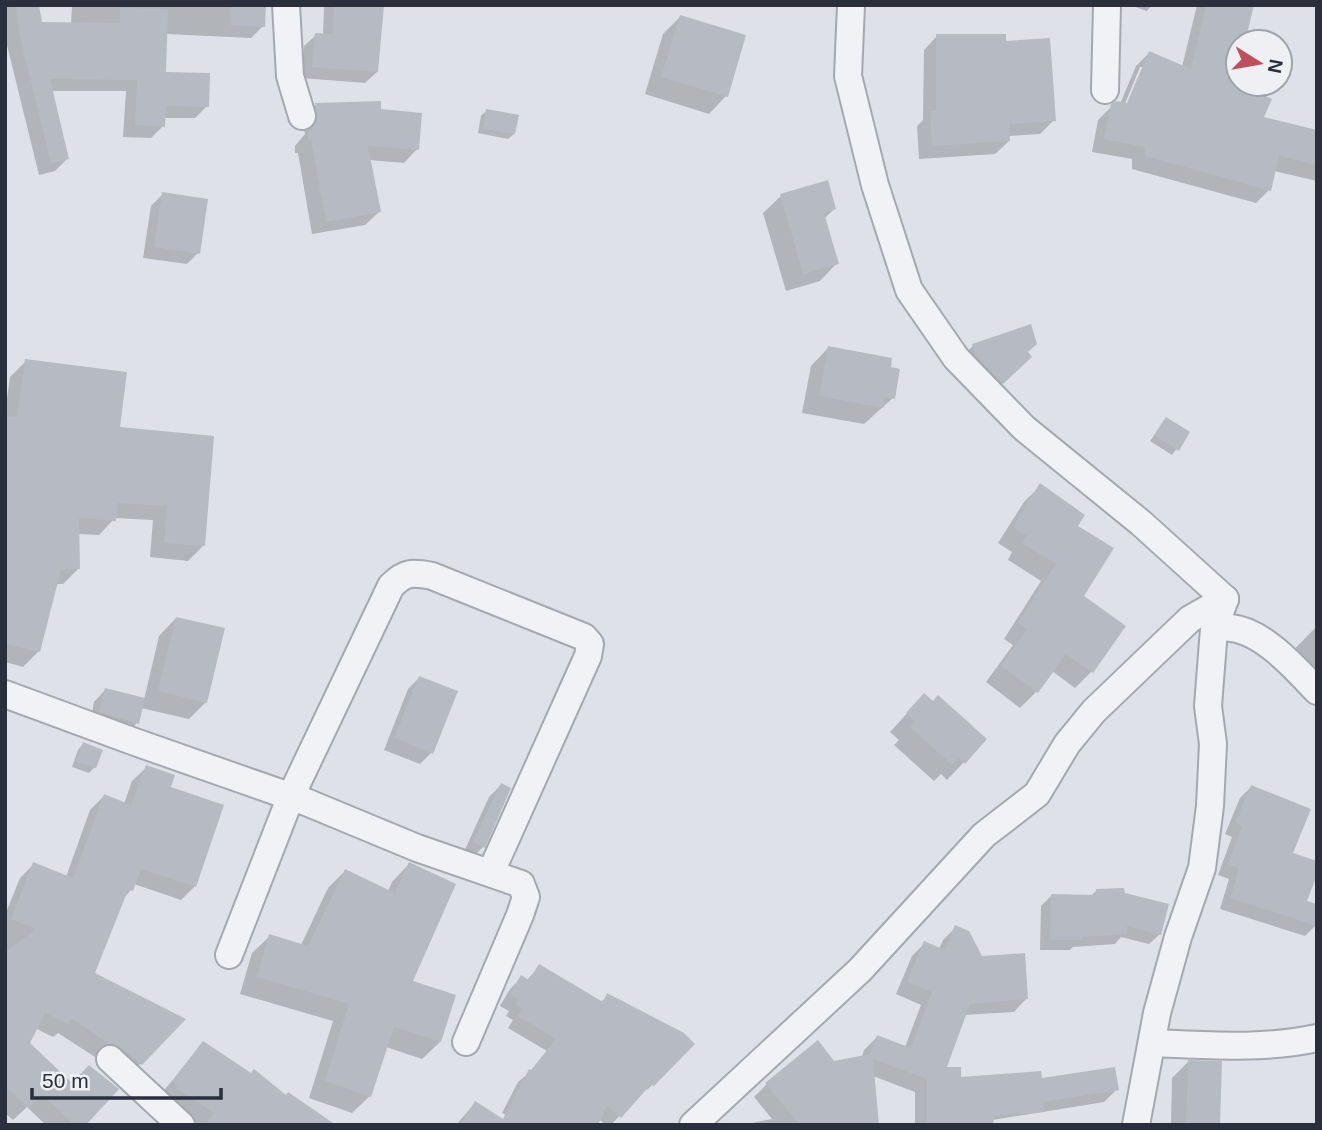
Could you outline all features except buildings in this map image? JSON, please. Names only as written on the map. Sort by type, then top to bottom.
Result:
[{"type":"street","points":[[286,5],[290,76],[302,116]]},
{"type":"street","points":[[851,5],[848,76],[875,185],[909,290],[956,358],[1024,428],[1141,523],[1225,598]]},
{"type":"street","points":[[1105,90],[1107,5]]},
{"type":"street","points":[[229,955],[291,796],[391,586],[402,575],[416,573],[432,576],[584,637],[590,644],[588,656],[491,872]]},
{"type":"street","points":[[1136,1125],[1152,1043],[1178,937],[1202,868],[1210,806],[1212,757],[1208,706],[1214,629],[1225,598]]},
{"type":"street","points":[[693,1125],[860,970],[984,835],[1037,794],[1067,744],[1094,711],[1190,620],[1225,598]]},
{"type":"street","points":[[1214,629],[1232,628],[1249,634],[1284,657],[1317,691]]},
{"type":"street","points":[[5,694],[291,796],[417,848],[521,884],[526,897],[466,1042]]},
{"type":"street","points":[[1152,1043],[1234,1046],[1317,1038]]},
{"type":"street","points":[[110,1059],[181,1125]]}]
